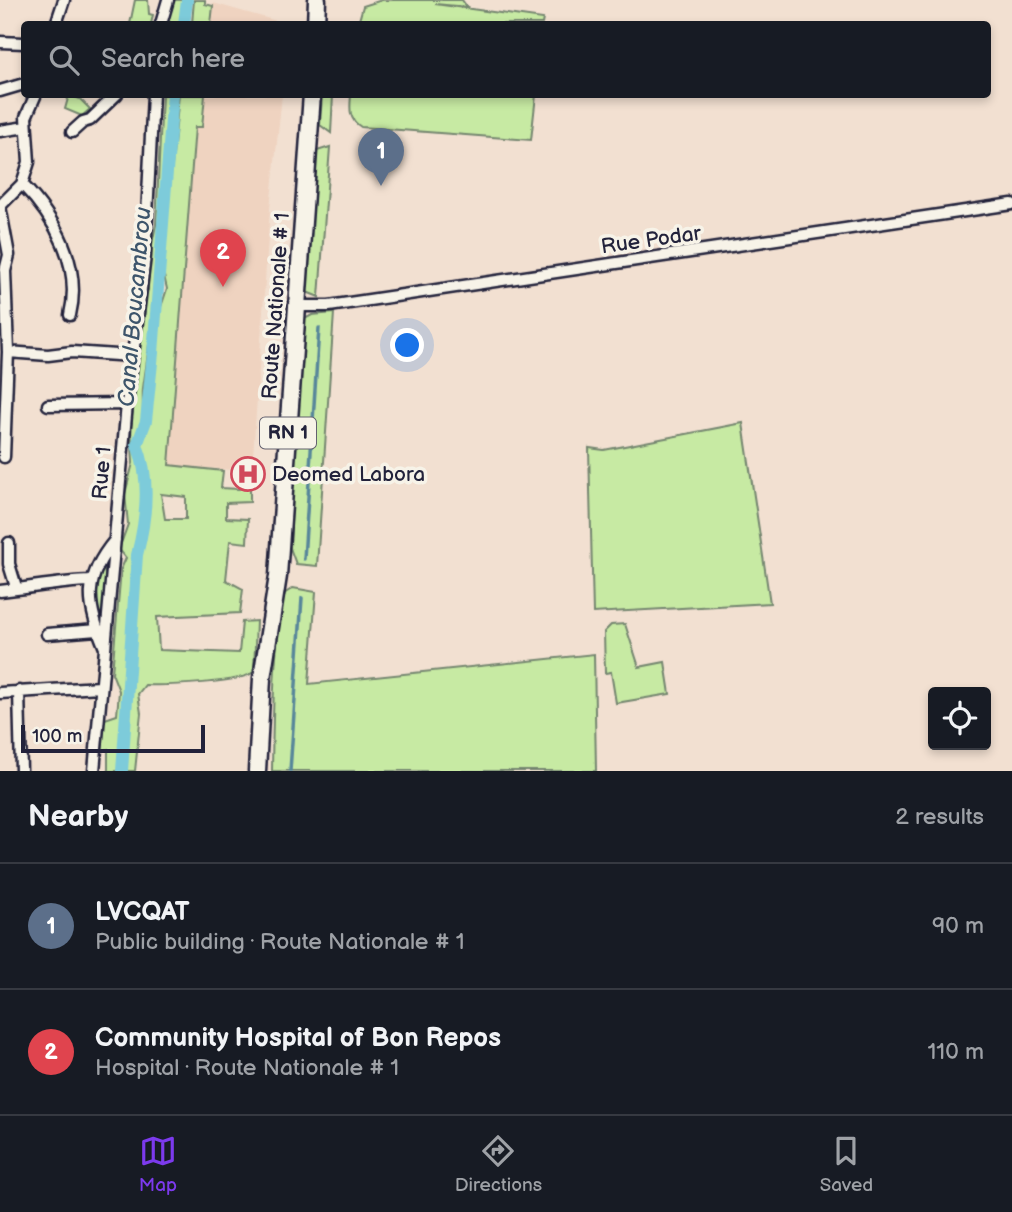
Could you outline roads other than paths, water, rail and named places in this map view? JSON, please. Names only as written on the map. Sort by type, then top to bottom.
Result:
[{"type":"main road","points":[[316,21],[317,0]]},
{"type":"main road","name":"Route Nationale # 1","points":[[257,771],[262,678],[278,576],[312,98]]},
{"type":"street","points":[[57,21],[64,0]]},
{"type":"street","points":[[162,21],[168,0]]},
{"type":"street","points":[[0,42],[21,43]]},
{"type":"street","points":[[0,91],[21,85]]},
{"type":"street","points":[[4,457],[3,416],[8,352],[5,271],[9,240],[0,206],[22,184],[29,162],[26,117],[34,98]]},
{"type":"street","points":[[72,132],[83,122],[90,120],[113,98]]},
{"type":"street","name":"Rue 1","points":[[94,771],[127,404],[145,256],[153,98]]},
{"type":"street","points":[[0,131],[26,127]]},
{"type":"street","points":[[22,184],[43,208],[64,243],[72,278],[70,315]]},
{"type":"street","name":"Rue Podar","points":[[295,306],[328,306],[1012,204]]},
{"type":"street","points":[[8,352],[132,356]]},
{"type":"street","points":[[48,405],[127,404]]},
{"type":"street","points":[[105,648],[97,630],[89,592],[90,581],[101,557],[115,540]]},
{"type":"street","points":[[9,543],[9,564],[16,587]]},
{"type":"street","points":[[0,591],[16,587],[90,581]]},
{"type":"street","points":[[47,634],[97,630]]},
{"type":"street","points":[[0,693],[100,687]]},
{"type":"street","points":[[19,691],[21,771]]},
{"type":"waterway","name":"Canal Boucambrou","points":[[184,21],[187,0]]},
{"type":"waterway","name":"Canal Boucambrou","points":[[122,771],[137,555],[146,500],[144,472],[137,445],[146,421],[153,353],[173,98]]},
{"type":"waterway","points":[[304,559],[319,328]]},
{"type":"waterway","points":[[290,771],[302,598]]},
{"type":"place","name":"LVCQAT","points":[[381,186]]},
{"type":"place","name":"Community Hospital of Bon Repos","points":[[223,287]]},
{"type":"place","name":"Deomed Labora","points":[[248,474]]}]
